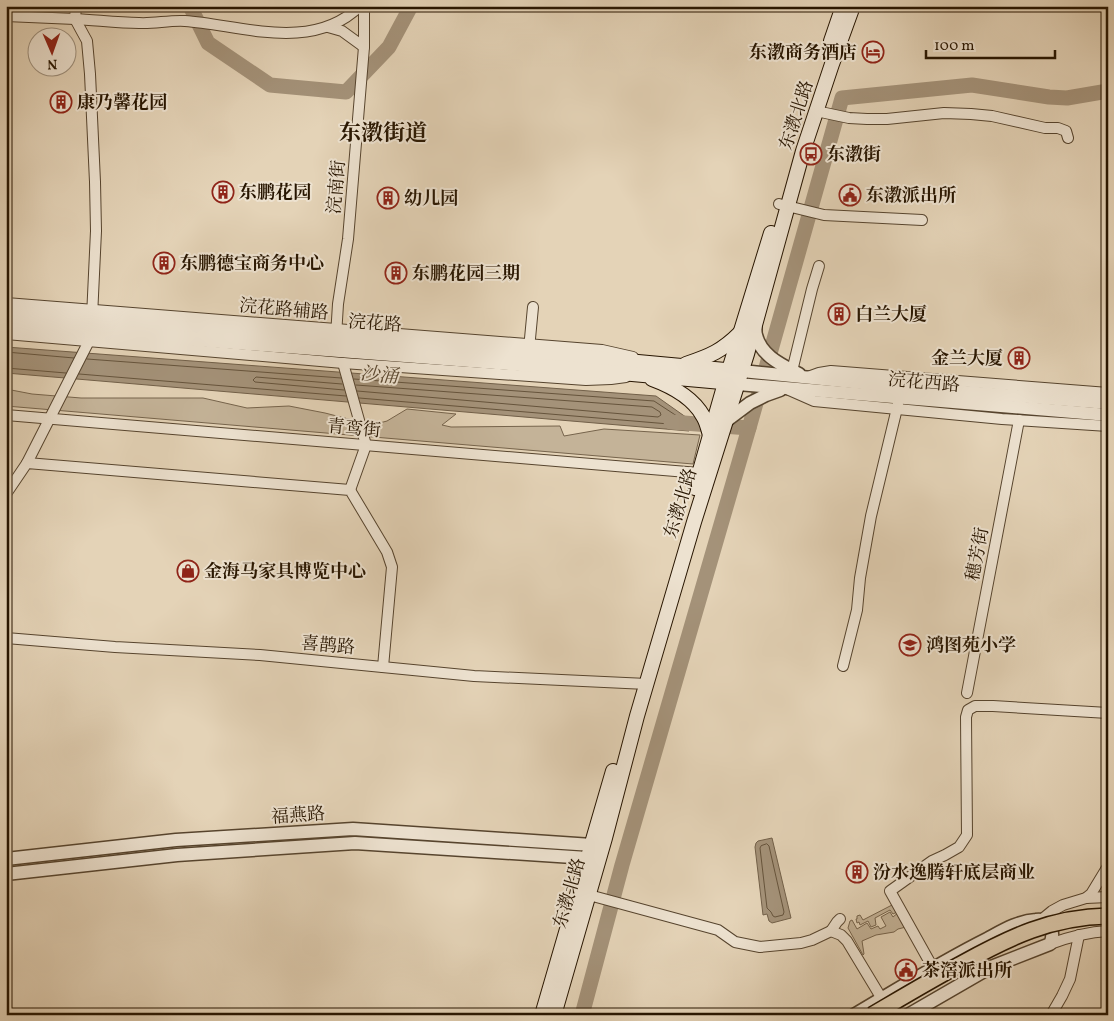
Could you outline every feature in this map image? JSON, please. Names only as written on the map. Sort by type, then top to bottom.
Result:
[{"type":"main road","name":"东漖北路","points":[[542,1015],[590,851],[684,554],[716,436],[715,419],[739,378],[790,206],[814,85],[843,6]]},
{"type":"main road","name":"东漖北路","points":[[739,378],[741,333],[790,206],[823,112],[832,64],[853,6]]},
{"type":"main road","name":"浣花路","points":[[6,312],[76,319],[91,326],[423,357],[645,369],[739,378]]},
{"type":"main road","name":"浣花路","points":[[6,323],[76,319]]},
{"type":"main road","name":"浣花路","points":[[91,326],[263,329],[530,349],[645,369],[679,366],[739,378]]},
{"type":"main road","points":[[679,366],[713,354],[728,346],[741,333]]},
{"type":"main road","points":[[645,369],[715,419]]},
{"type":"main road","name":"东漖北路","points":[[554,1015],[605,838],[637,716],[642,683],[699,473],[716,436]]},
{"type":"main road","points":[[872,1015],[953,968],[1020,934],[1057,922],[1077,918],[1108,916]]},
{"type":"main road","points":[[892,1015],[954,978],[1020,945],[1068,930],[1108,926]]},
{"type":"street","points":[[6,494],[27,463],[62,394],[91,326],[96,231],[90,74],[87,41],[75,19],[76,6]]},
{"type":"street","points":[[6,16],[141,23],[185,21],[283,33],[328,27],[360,6]]},
{"type":"street","name":"浣南街","points":[[336,334],[338,304],[348,240],[364,47],[364,6]]},
{"type":"street","points":[[328,27],[342,31],[364,47]]},
{"type":"street","points":[[823,112],[849,118],[887,119],[944,113],[992,116],[1045,128],[1058,128],[1066,131],[1068,138]]},
{"type":"street","points":[[790,206],[824,215],[922,220]]},
{"type":"street","points":[[715,419],[750,403],[792,371],[819,266]]},
{"type":"street","points":[[6,303],[76,319]]},
{"type":"street","points":[[530,349],[533,307]]},
{"type":"street","points":[[755,323],[756,336],[764,350],[776,382]]},
{"type":"street","points":[[6,334],[91,326],[344,363],[586,380],[611,379],[645,369]]},
{"type":"street","points":[[344,363],[366,445],[350,490]]},
{"type":"street","points":[[792,371],[806,377]]},
{"type":"street","name":"浣花西路","points":[[776,382],[806,377],[913,382],[1108,403]]},
{"type":"street","name":"浣花西路","points":[[739,378],[776,382],[898,403],[1108,415]]},
{"type":"street","points":[[913,382],[1108,393]]},
{"type":"street","points":[[843,666],[857,610],[860,578],[871,516],[898,403],[1019,420],[1108,426]]},
{"type":"street","name":"青鸾街","points":[[6,415],[699,473]]},
{"type":"street","name":"穗芳街","points":[[967,693],[1019,420]]},
{"type":"street","points":[[27,463],[350,490]]},
{"type":"street","points":[[350,490],[387,552],[392,567],[383,667]]},
{"type":"street","name":"喜鹊路","points":[[6,638],[260,656],[474,676],[642,683]]},
{"type":"street","points":[[933,968],[890,891],[932,861],[960,847],[967,835],[966,717],[968,710],[974,706],[993,706],[1108,713]]},
{"type":"street","name":"福燕路","points":[[6,859],[176,840],[353,829],[590,851]]},
{"type":"street","name":"福燕路","points":[[6,874],[177,855],[354,843],[590,851]]},
{"type":"street","points":[[1041,920],[1052,911],[1086,898],[1091,894],[1108,866]]},
{"type":"street","points":[[589,895],[718,930],[735,942],[760,947],[801,943],[812,940],[831,931],[840,919]]},
{"type":"street","points":[[1086,898],[1108,898]]},
{"type":"street","points":[[854,1015],[973,946],[1024,922],[1045,921],[1052,933],[1050,944]]},
{"type":"street","points":[[831,931],[847,941],[882,999]]},
{"type":"street","points":[[908,1015],[991,967],[1066,938],[1108,931]]},
{"type":"street","points":[[1051,1015],[1070,979],[1079,935]]},
{"type":"shaded area","points":[[6,389],[32,394],[81,398],[203,398],[247,408],[289,406],[372,425],[387,421],[407,409],[456,414],[442,425],[451,427],[560,426],[564,436],[604,429],[700,435],[693,464],[6,406]]},
{"type":"shaded area","points":[[892,905],[899,911],[893,914],[890,910],[875,918],[876,925],[871,927],[868,921],[860,925],[859,922],[857,923],[857,916],[860,915],[863,920]]},
{"type":"shaded area","points":[[890,912],[893,917],[899,912],[906,927],[862,941],[863,955],[848,928],[850,921],[852,920],[857,929],[867,923],[871,929],[878,926],[880,929],[886,926],[881,917]]},
{"type":"water","points":[[6,347],[656,396],[690,420],[689,431],[6,373]]},
{"type":"water","points":[[772,838],[791,918],[772,923],[769,921],[767,914],[763,915],[755,847],[758,841]]},
{"type":"waterway","points":[[190,6],[208,43],[270,85],[346,92],[389,47],[411,6]]},
{"type":"waterway","name":"沙涌","points":[[582,1015],[622,865],[749,428],[842,98],[972,85],[1067,98],[1108,91]]},
{"type":"waterway","name":"沙涌","points":[[671,422],[749,428]]},
{"type":"place","name":"东漖商务酒店","points":[[873,52]]},
{"type":"place","name":"康乃馨花园","points":[[61,102]]},
{"type":"place","name":"东漖街","points":[[811,154]]},
{"type":"place","name":"东鹏花园","points":[[223,192]]},
{"type":"place","name":"东漖派出所","points":[[850,195]]},
{"type":"place","name":"幼儿园","points":[[388,198]]},
{"type":"place","name":"东鹏德宝商务中心","points":[[164,263]]},
{"type":"place","name":"东鹏花园三期","points":[[396,273]]},
{"type":"place","name":"白兰大厦","points":[[839,314]]},
{"type":"place","name":"金兰大厦","points":[[1019,358]]},
{"type":"place","name":"金海马家具博览中心","points":[[188,571]]},
{"type":"place","name":"鸿图苑小学","points":[[910,645]]},
{"type":"place","name":"汾水逸腾轩底层商业","points":[[857,872]]},
{"type":"place","name":"茶滘派出所","points":[[906,970]]},
{"type":"district","name":"东漖街道","points":[[383,132]]}]
